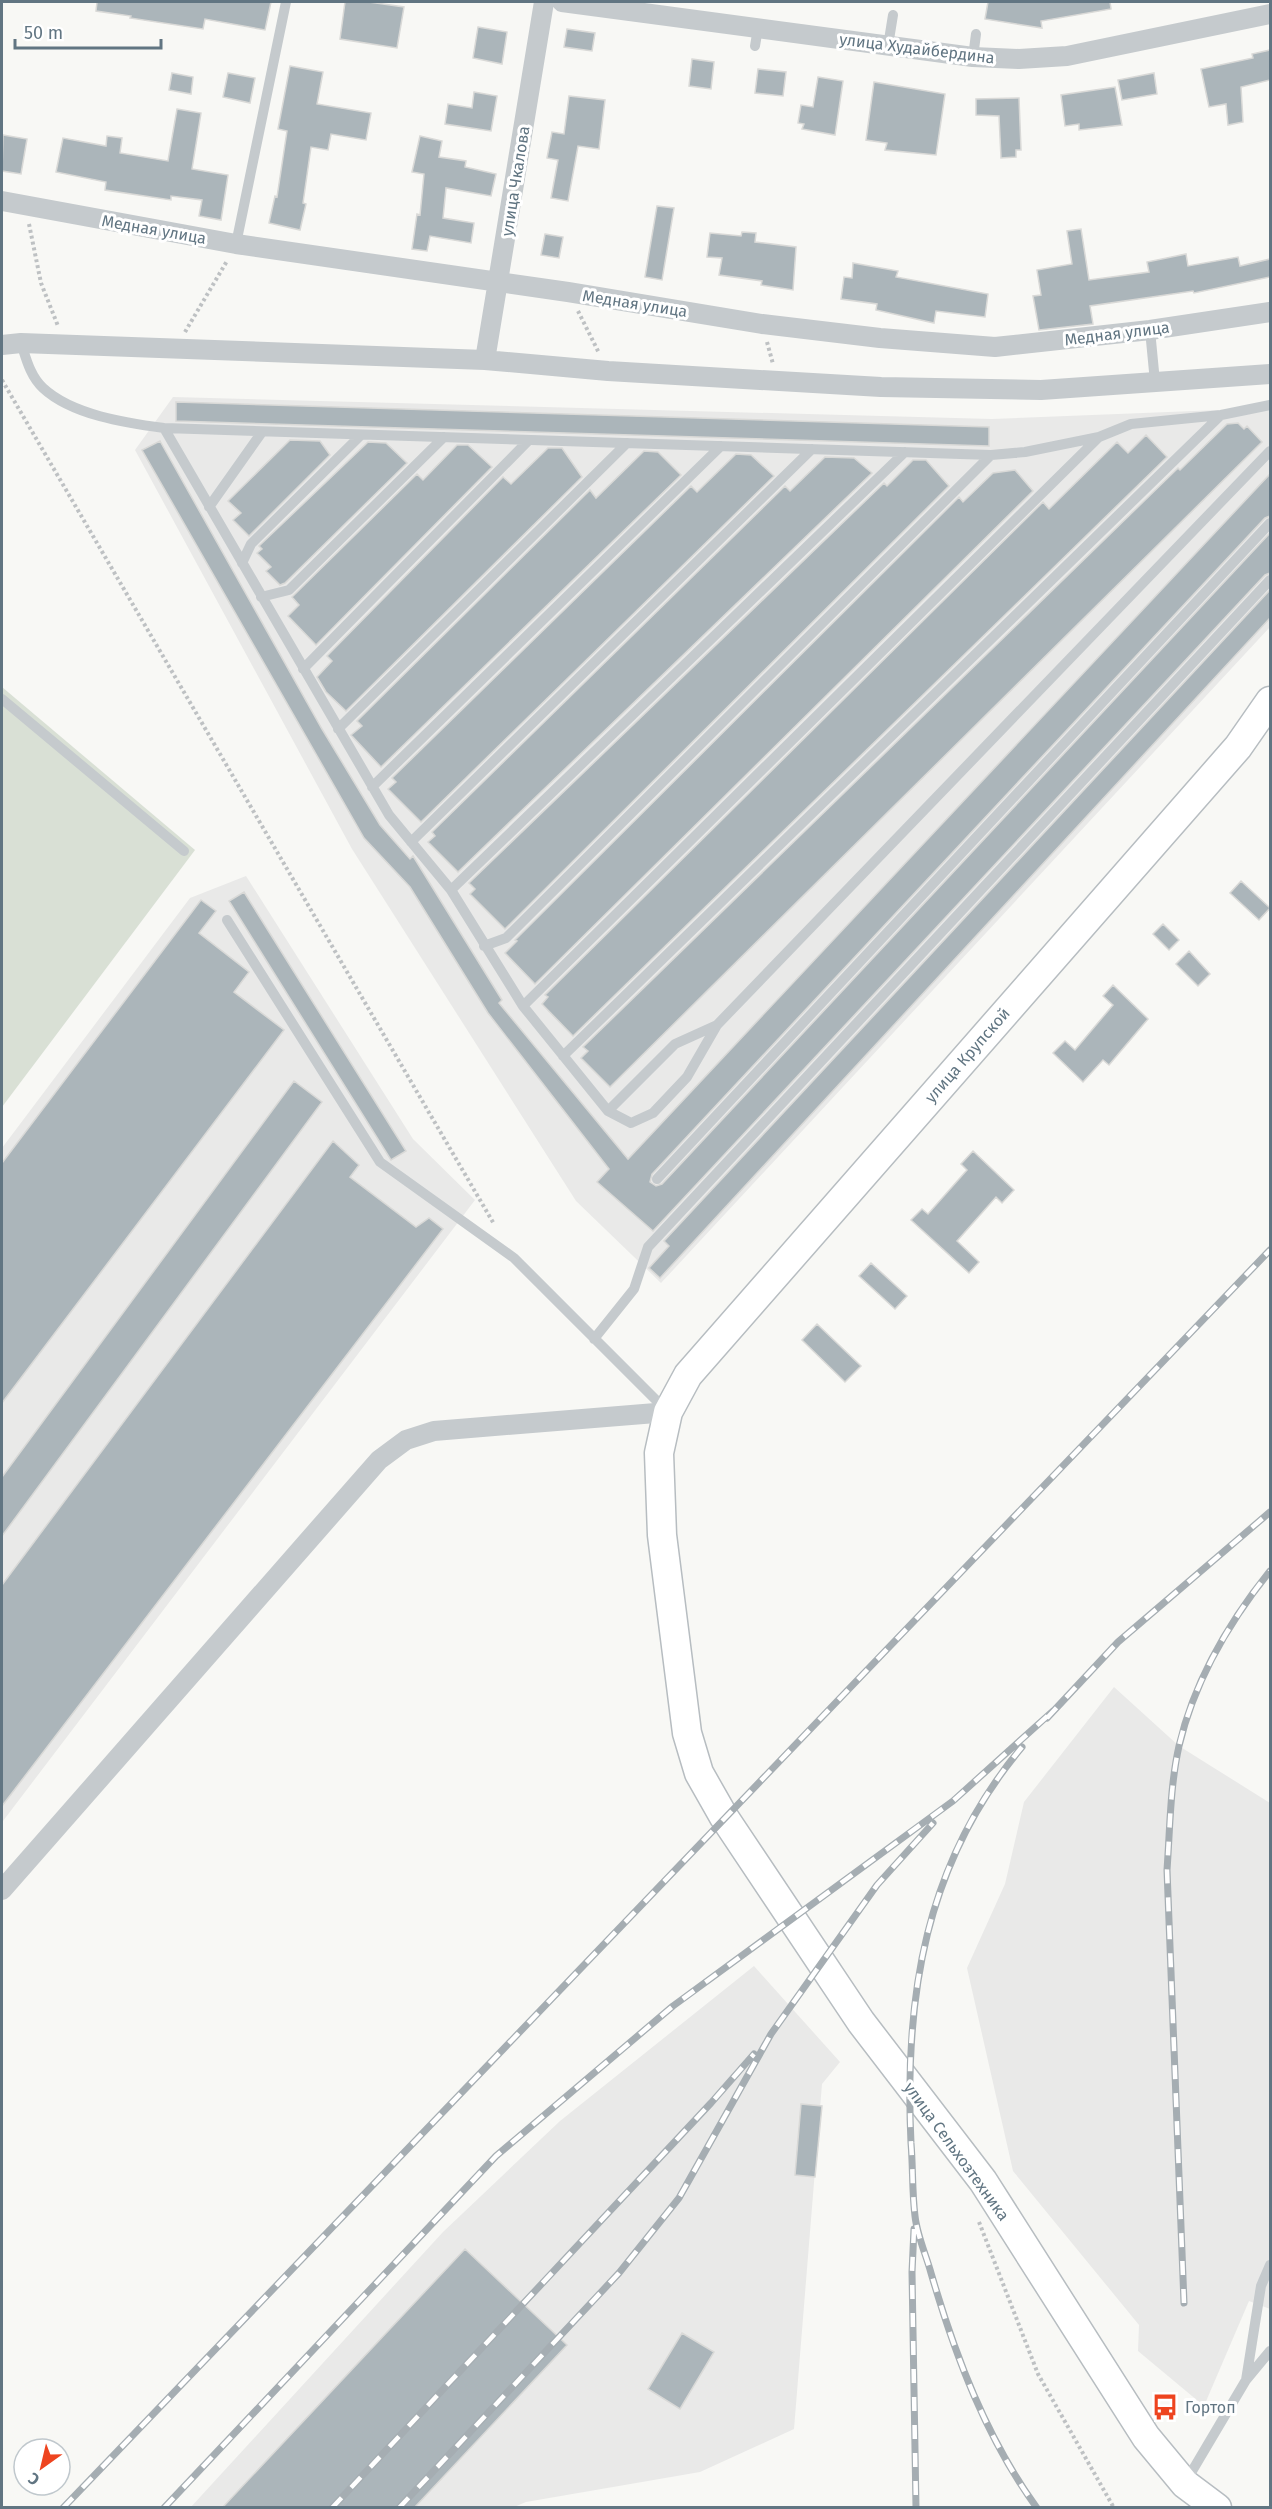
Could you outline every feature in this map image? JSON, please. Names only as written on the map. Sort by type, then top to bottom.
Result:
[{"type":"main road","name":"улица Крупской","points":[[724,1817],[699,1773],[687,1733],[662,1535],[658,1454],[668,1412],[688,1376],[748,1305],[1238,747],[1270,701]]},
{"type":"main road","name":"улица Сельхозтехника","points":[[724,1817],[861,2022],[983,2181],[1146,2437],[1185,2484],[1217,2508]]},
{"type":"street","name":"улица Чкалова","points":[[485,360],[544,2]]},
{"type":"street","name":"улица Худайбердина","points":[[562,2],[757,37],[888,46],[973,57],[1019,59],[1067,56],[1270,14]]},
{"type":"street","name":"Медная улица","points":[[2,201],[236,244],[568,292],[762,324],[995,347],[1150,330],[1270,312]]},
{"type":"street","points":[[11,344],[65,344],[485,360],[608,372],[778,382],[1041,390],[1270,374]]},
{"type":"street","points":[[2,1890],[379,1460],[406,1440],[434,1431],[668,1412]]},
{"type":"lane","points":[[236,244],[286,2]]},
{"type":"lane","points":[[888,46],[893,15]]},
{"type":"lane","points":[[973,57],[976,34]]},
{"type":"lane","points":[[1150,330],[1155,382]]},
{"type":"lane","points":[[11,344],[43,388],[70,404],[113,421],[164,428],[992,455],[1025,452],[1099,437],[1131,424],[1221,415],[1270,405]]},
{"type":"lane","points":[[563,1056],[1221,415]]},
{"type":"lane","points":[[164,428],[389,815],[451,890],[523,1006],[608,1111],[631,1123],[653,1113],[687,1077],[717,1025],[1270,450]]},
{"type":"lane","points":[[209,507],[262,432]]},
{"type":"lane","points":[[242,563],[251,544],[360,435]]},
{"type":"lane","points":[[261,597],[289,590],[444,437]]},
{"type":"lane","points":[[523,1006],[1099,437]]},
{"type":"lane","points":[[303,669],[530,440]]},
{"type":"lane","points":[[338,729],[627,443]]},
{"type":"lane","points":[[372,787],[721,446]]},
{"type":"lane","points":[[411,842],[812,449]]},
{"type":"lane","points":[[451,890],[905,452]]},
{"type":"lane","points":[[484,946],[506,938],[992,455]]},
{"type":"lane","points":[[657,1179],[1270,523]]},
{"type":"lane","points":[[594,1339],[633,1289],[648,1247],[1270,580]]},
{"type":"lane","points":[[2,699],[184,851]]},
{"type":"lane","points":[[227,920],[380,1162],[513,1258],[668,1412]]},
{"type":"lane","points":[[608,1111],[675,1044],[717,1025]]},
{"type":"lane","points":[[1246,2380],[1261,2286],[1270,2265]]},
{"type":"lane","points":[[1185,2484],[1246,2380],[1270,2351]]},
{"type":"path","points":[[26,206],[41,283],[65,344]]},
{"type":"path","points":[[175,348],[236,244]]},
{"type":"path","points":[[568,292],[608,372]]},
{"type":"path","points":[[762,324],[778,382]]},
{"type":"path","points":[[2,380],[495,1227]]},
{"type":"path","points":[[978,2219],[1038,2374],[1114,2508]]},
{"type":"shaded area","points":[[173,397],[992,419],[1270,408],[1270,627],[661,1283],[576,1201],[352,849],[135,450]]},
{"type":"shaded area","points":[[2,687],[195,850],[2,1107]]},
{"type":"shaded area","points":[[246,876],[413,1139],[475,1200],[3,1821],[2,1148],[190,898]]},
{"type":"shaded area","points":[[1114,1687],[1179,1746],[1270,1803],[1270,2309],[1249,2301],[1204,2406],[1138,2351],[1139,2325],[1013,2171],[967,1968],[1005,1884],[1024,1802]]},
{"type":"shaded area","points":[[754,1966],[840,2062],[822,2084],[794,2429],[700,2472],[526,2502],[514,2507],[190,2508],[443,2232],[560,2121]]},
{"type":"building","points":[[97,2],[271,2],[265,30],[205,19],[203,29],[130,18],[131,16],[96,11]]},
{"type":"building","points":[[345,2],[369,2],[404,7],[397,48],[340,39]]},
{"type":"building","points":[[988,2],[1110,2],[1111,9],[1041,21],[1042,28],[985,19]]},
{"type":"building","points":[[478,27],[507,32],[502,64],[473,58]]},
{"type":"building","points":[[567,29],[595,33],[592,51],[564,47]]},
{"type":"building","points":[[1270,50],[1270,80],[1241,87],[1243,122],[1228,125],[1226,104],[1209,107],[1201,69],[1253,58],[1252,54]]},
{"type":"building","points":[[692,59],[714,62],[711,89],[689,86]]},
{"type":"building","points":[[290,66],[323,72],[317,104],[371,113],[366,140],[331,134],[328,150],[311,147],[303,203],[306,204],[300,230],[269,223],[275,196],[277,197],[287,131],[278,129]]},
{"type":"building","points":[[758,69],[786,72],[783,96],[755,93]]},
{"type":"building","points":[[172,73],[193,77],[191,94],[169,90]]},
{"type":"building","points":[[228,73],[255,78],[250,103],[223,97]]},
{"type":"building","points":[[1154,73],[1157,94],[1122,100],[1118,80]]},
{"type":"building","points":[[818,77],[843,81],[835,135],[802,129],[804,124],[798,123],[801,105],[813,107]]},
{"type":"building","points":[[874,82],[945,94],[936,155],[885,150],[887,143],[866,140]]},
{"type":"building","points":[[1115,87],[1122,125],[1079,130],[1079,124],[1065,126],[1061,95]]},
{"type":"building","points":[[474,92],[497,96],[491,131],[445,124],[448,104],[472,108]]},
{"type":"building","points":[[569,96],[605,100],[599,149],[578,146],[568,201],[551,198],[558,160],[547,158],[552,132],[564,134]]},
{"type":"building","points":[[1019,98],[1021,150],[1016,150],[1016,157],[1001,158],[999,116],[976,115],[976,99]]},
{"type":"building","points":[[177,109],[201,113],[192,169],[228,175],[221,220],[199,216],[202,200],[171,196],[171,200],[105,190],[106,182],[56,172],[63,138],[106,146],[107,136],[122,138],[120,153],[168,161]]},
{"type":"building","points":[[3,135],[27,139],[21,174],[2,171]]},
{"type":"building","points":[[420,136],[442,141],[439,157],[466,161],[465,167],[496,174],[491,196],[446,188],[443,218],[474,223],[471,243],[430,236],[427,251],[412,249],[417,214],[420,215],[424,174],[412,172]]},
{"type":"building","points":[[657,206],[674,208],[662,280],[645,277]]},
{"type":"building","points":[[1081,229],[1089,280],[1149,272],[1147,262],[1186,254],[1188,266],[1238,257],[1240,266],[1270,259],[1270,277],[1194,293],[1193,291],[1090,306],[1093,324],[1039,330],[1033,296],[1041,295],[1037,270],[1072,264],[1067,231]]},
{"type":"building","points":[[742,232],[756,233],[755,242],[796,247],[793,290],[761,285],[762,281],[719,275],[722,258],[707,257],[710,233],[741,236]]},
{"type":"building","points":[[545,234],[563,237],[559,258],[541,255]]},
{"type":"building","points":[[853,263],[898,271],[896,277],[988,294],[985,317],[936,311],[934,323],[876,310],[877,304],[841,299],[844,277],[852,278]]},
{"type":"building","points":[[176,402],[989,427],[989,446],[176,421]]},
{"type":"building","points":[[1238,423],[1244,429],[1247,426],[1262,442],[610,1087],[581,1058],[588,1051],[583,1047],[1178,468],[1180,470],[1227,424]]},
{"type":"building","points":[[1146,435],[1167,457],[573,1036],[542,1004],[548,997],[545,995],[1043,502],[1049,509],[1117,442],[1128,453]]},
{"type":"building","points":[[290,440],[320,441],[330,455],[249,536],[233,520],[241,513],[228,501]]},
{"type":"building","points":[[160,441],[322,729],[380,825],[410,859],[413,856],[502,1000],[499,1003],[628,1159],[1270,474],[1270,516],[1265,518],[652,1174],[650,1182],[656,1186],[662,1184],[1270,533],[1270,573],[1265,575],[653,1231],[597,1182],[609,1169],[488,1013],[410,887],[364,838],[142,450]]},
{"type":"building","points":[[368,442],[386,443],[407,463],[285,583],[280,585],[266,571],[271,567],[257,553],[262,549],[259,546]]},
{"type":"building","points":[[457,445],[468,445],[492,467],[316,645],[288,616],[299,605],[292,597],[417,474],[423,480]]},
{"type":"building","points":[[548,448],[562,448],[582,477],[346,711],[326,692],[317,677],[332,661],[327,656],[503,477],[511,484]]},
{"type":"building","points":[[644,451],[658,452],[681,475],[381,767],[351,735],[362,726],[357,721],[590,490],[596,498]]},
{"type":"building","points":[[736,454],[751,455],[774,476],[421,822],[388,789],[396,782],[392,778],[691,486],[697,492]]},
{"type":"building","points":[[825,457],[854,458],[872,473],[458,872],[428,842],[435,836],[432,832],[785,486],[790,491]]},
{"type":"building","points":[[913,460],[926,460],[949,486],[505,929],[470,894],[475,889],[469,883],[884,483],[887,486]]},
{"type":"building","points":[[1015,470],[1033,491],[535,984],[505,953],[517,941],[515,940],[959,497],[963,502],[993,473]]},
{"type":"building","points":[[1270,590],[1270,618],[660,1278],[649,1268],[669,1246],[664,1241]]},
{"type":"building","points":[[1241,881],[1270,908],[1259,920],[1230,893]]},
{"type":"building","points":[[244,892],[406,1151],[391,1160],[229,901]]},
{"type":"building","points":[[201,900],[216,911],[199,933],[249,972],[234,992],[284,1030],[2,1403],[2,1163]]},
{"type":"building","points":[[1163,924],[1179,940],[1169,950],[1153,934]]},
{"type":"building","points":[[1189,951],[1210,974],[1198,986],[1176,964]]},
{"type":"building","points":[[1113,985],[1148,1019],[1109,1065],[1103,1060],[1083,1082],[1053,1053],[1065,1041],[1075,1050],[1113,1005],[1103,996]]},
{"type":"building","points":[[294,1081],[322,1102],[2,1536],[2,1477]]},
{"type":"building","points":[[333,1141],[359,1165],[350,1177],[416,1227],[429,1218],[443,1229],[2,1806],[2,1585]]},
{"type":"building","points":[[973,1151],[1014,1190],[1002,1203],[996,1197],[957,1241],[979,1262],[969,1273],[911,1220],[922,1209],[928,1214],[967,1170],[961,1164]]},
{"type":"building","points":[[871,1263],[907,1296],[895,1309],[859,1276]]},
{"type":"building","points":[[817,1324],[861,1366],[845,1382],[802,1340]]},
{"type":"building","points":[[801,2104],[822,2106],[815,2177],[795,2175]]},
{"type":"building","points":[[465,2249],[567,2345],[414,2508],[222,2508]]},
{"type":"building","points":[[682,2333],[714,2352],[680,2409],[648,2389]]},
{"type":"railway","points":[[63,2508],[1270,1250]]},
{"type":"railway","points":[[1047,1718],[1118,1642],[1270,1512]]},
{"type":"railway","points":[[1184,2303],[1167,1870],[1174,1776],[1186,1722],[1204,1676],[1227,1632],[1270,1571]]},
{"type":"railway","points":[[164,2508],[496,2156],[673,2006],[953,1801],[1053,1711]]},
{"type":"railway","points":[[1022,1747],[989,1791],[963,1837],[942,1885],[928,1934],[917,1984],[912,2036],[911,2143],[916,2223],[951,2334],[987,2425],[1037,2508]]},
{"type":"railway","points":[[399,2508],[619,2273],[679,2198],[771,2034],[877,1885],[933,1823]]},
{"type":"railway","points":[[332,2508],[711,2103],[754,2054]]},
{"type":"railway","points":[[914,2229],[912,2272],[916,2508]]},
{"type":"place","name":"Гортоп","points":[[1165,2407]]}]
